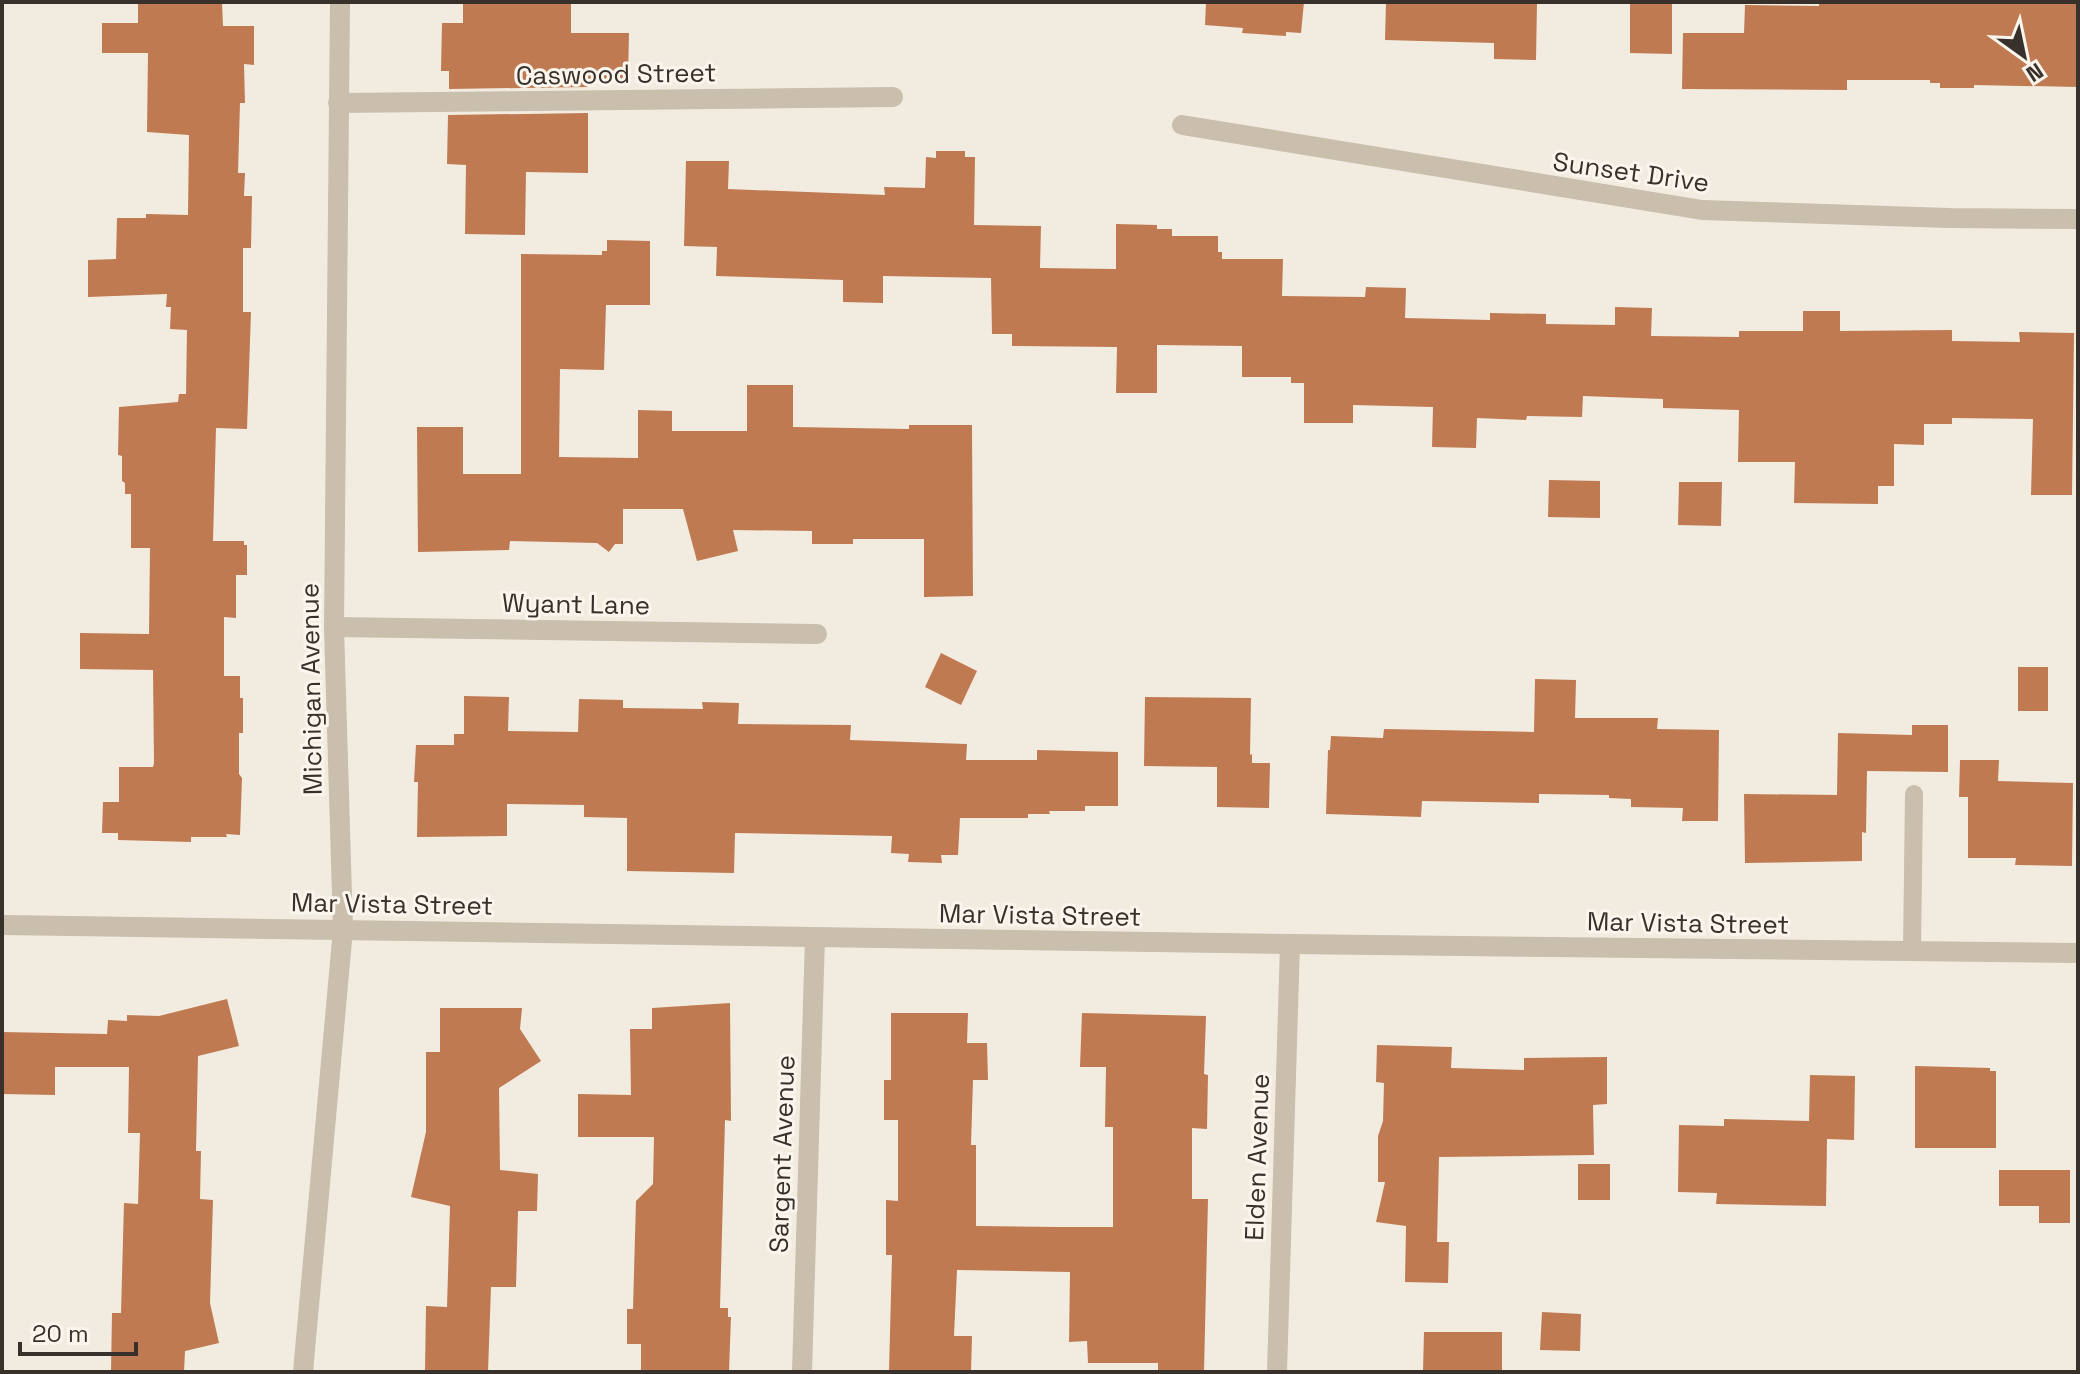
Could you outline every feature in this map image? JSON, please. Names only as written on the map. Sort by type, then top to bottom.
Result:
[{"type":"street","name":"Michigan Avenue","points":[[303,1372],[343,929],[334,627],[340,2]]},
{"type":"street","name":"Caswood Street","points":[[338,103],[893,97]]},
{"type":"street","name":"Sunset Drive","points":[[1182,125],[1702,210],[2078,219]]},
{"type":"street","name":"Wyant Lane","points":[[334,627],[817,634]]},
{"type":"street","name":"Mar Vista Street","points":[[2,925],[2078,953]]},
{"type":"street","name":"Sargent Avenue","points":[[802,1372],[815,937]]},
{"type":"street","name":"Elden Avenue","points":[[1277,1372],[1290,944]]},
{"type":"lane","points":[[1912,951],[1914,794]]},
{"type":"building","points":[[138,2],[222,2],[223,26],[254,26],[254,65],[244,64],[245,103],[240,103],[238,173],[245,173],[244,196],[252,196],[251,248],[243,248],[243,312],[251,312],[247,429],[216,428],[213,541],[244,541],[247,545],[247,575],[236,575],[236,618],[224,617],[224,676],[240,676],[240,698],[243,698],[243,733],[239,733],[239,774],[242,778],[240,835],[191,837],[191,842],[118,840],[118,833],[102,833],[103,802],[119,802],[119,767],[153,767],[153,670],[80,669],[80,633],[149,634],[150,548],[131,548],[131,494],[125,494],[122,456],[118,455],[119,407],[178,402],[179,394],[186,394],[187,330],[170,329],[171,307],[166,307],[167,294],[88,297],[88,260],[116,259],[117,218],[146,218],[146,214],[188,215],[189,135],[147,132],[148,53],[102,53],[102,23],[138,23]]},
{"type":"building","points":[[463,2],[571,2],[571,33],[629,33],[628,79],[588,79],[588,87],[449,89],[449,71],[441,71],[442,23],[463,23]]},
{"type":"building","points":[[1206,2],[1304,2],[1301,33],[1286,32],[1286,36],[1242,33],[1243,28],[1205,25]]},
{"type":"building","points":[[1386,2],[1537,2],[1536,60],[1494,59],[1494,43],[1385,40]]},
{"type":"building","points":[[1630,2],[1672,2],[1672,54],[1630,53]]},
{"type":"building","points":[[1819,2],[2078,2],[2078,87],[1974,85],[1974,88],[1940,88],[1940,83],[1930,83],[1930,80],[1847,80],[1847,90],[1682,89],[1683,33],[1744,33],[1745,5],[1819,6]]},
{"type":"building","points":[[588,113],[588,173],[526,172],[525,235],[465,234],[466,165],[447,164],[448,115]]},
{"type":"building","points":[[936,151],[965,151],[965,157],[975,157],[974,225],[1041,226],[1040,268],[1116,269],[1116,224],[1157,225],[1157,229],[1172,229],[1172,236],[1218,236],[1218,252],[1222,252],[1222,259],[1283,259],[1282,296],[1365,297],[1366,287],[1406,288],[1405,318],[1490,320],[1490,313],[1546,314],[1546,324],[1615,325],[1615,307],[1652,308],[1651,336],[1739,337],[1739,331],[1803,331],[1803,311],[1840,311],[1840,331],[1952,330],[1952,341],[2020,342],[2019,332],[2074,333],[2072,495],[2031,495],[2033,419],[1952,418],[1952,424],[1924,424],[1924,445],[1894,444],[1894,486],[1878,486],[1878,504],[1794,503],[1795,462],[1738,462],[1739,410],[1663,408],[1663,399],[1583,396],[1582,417],[1527,416],[1526,420],[1477,418],[1476,448],[1432,447],[1433,407],[1353,405],[1353,423],[1304,423],[1304,383],[1291,383],[1291,377],[1242,377],[1242,346],[1157,345],[1157,393],[1116,393],[1117,347],[1012,346],[1012,334],[992,334],[991,278],[883,276],[883,303],[843,302],[843,280],[716,276],[717,247],[684,246],[686,161],[729,161],[728,189],[885,195],[884,187],[925,188],[926,157],[936,158]]},
{"type":"building","points":[[607,240],[650,241],[650,305],[606,305],[604,370],[560,369],[559,457],[638,458],[638,410],[672,411],[672,431],[747,431],[747,385],[793,385],[793,427],[909,429],[909,425],[972,425],[973,596],[924,597],[924,539],[853,539],[853,544],[812,544],[812,531],[733,530],[738,551],[697,561],[683,509],[623,509],[623,544],[615,544],[609,552],[597,543],[510,541],[509,550],[418,552],[417,427],[463,427],[463,474],[521,474],[521,254],[602,255],[602,251],[607,251]]},
{"type":"building","points":[[1549,480],[1600,481],[1600,518],[1548,517]]},
{"type":"building","points":[[1679,482],[1722,482],[1721,526],[1678,525]]},
{"type":"building","points":[[941,653],[977,671],[961,705],[925,687]]},
{"type":"building","points":[[2018,667],[2048,667],[2048,711],[2018,711]]},
{"type":"building","points":[[1535,679],[1576,680],[1575,718],[1658,718],[1657,729],[1719,730],[1718,821],[1682,821],[1683,808],[1631,807],[1631,799],[1609,798],[1609,795],[1539,794],[1539,803],[1422,801],[1421,817],[1326,814],[1331,736],[1383,738],[1384,729],[1534,732]]},
{"type":"building","points":[[464,696],[509,697],[508,731],[578,732],[579,699],[623,700],[623,708],[703,709],[702,702],[739,703],[738,724],[851,725],[850,740],[967,744],[966,760],[1037,760],[1037,750],[1118,752],[1118,806],[1085,806],[1085,811],[1049,811],[1050,814],[1028,814],[1028,818],[960,818],[958,855],[941,855],[942,863],[908,862],[909,854],[891,853],[892,836],[735,833],[734,873],[627,871],[627,818],[584,817],[584,805],[507,804],[507,836],[417,837],[418,782],[414,782],[416,745],[454,745],[454,734],[464,734]]},
{"type":"building","points":[[1145,697],[1251,698],[1250,755],[1252,763],[1270,763],[1269,808],[1217,807],[1217,767],[1144,766]]},
{"type":"building","points":[[1912,725],[1948,725],[1948,772],[1867,771],[1866,833],[1862,832],[1862,861],[1745,863],[1744,794],[1837,795],[1838,733],[1912,735]]},
{"type":"building","points":[[1960,760],[1999,760],[1998,781],[2073,783],[2072,866],[2015,865],[2016,858],[1968,858],[1968,797],[1959,797]]},
{"type":"building","points":[[227,999],[239,1046],[198,1056],[196,1151],[201,1151],[200,1199],[213,1200],[210,1303],[219,1343],[185,1351],[184,1372],[111,1372],[112,1313],[121,1313],[124,1203],[138,1204],[140,1133],[128,1133],[129,1067],[55,1067],[55,1095],[2,1094],[2,1032],[107,1034],[108,1020],[127,1021],[127,1015],[159,1016]]},
{"type":"building","points":[[730,1003],[731,1121],[725,1120],[720,1308],[728,1308],[728,1317],[731,1317],[729,1371],[641,1372],[641,1344],[627,1344],[627,1309],[633,1309],[636,1201],[653,1184],[654,1137],[578,1137],[578,1094],[631,1095],[630,1029],[652,1029],[652,1008]]},
{"type":"building","points":[[440,1008],[522,1008],[520,1029],[541,1061],[499,1088],[500,1170],[538,1174],[537,1211],[518,1211],[516,1287],[491,1287],[488,1372],[425,1372],[426,1306],[447,1307],[450,1206],[411,1197],[426,1132],[426,1052],[440,1052]]},
{"type":"building","points":[[891,1013],[968,1013],[967,1043],[987,1043],[988,1080],[973,1080],[971,1145],[976,1145],[976,1226],[1059,1227],[1113,1227],[1113,1127],[1105,1127],[1106,1067],[1080,1067],[1082,1013],[1206,1016],[1204,1074],[1208,1075],[1207,1129],[1192,1128],[1192,1199],[1208,1199],[1204,1372],[1158,1372],[1158,1363],[1088,1363],[1087,1341],[1069,1342],[1070,1272],[957,1270],[954,1336],[972,1336],[971,1372],[889,1372],[892,1255],[886,1255],[886,1200],[898,1201],[898,1120],[884,1120],[884,1080],[891,1080]]},
{"type":"building","points":[[1377,1045],[1452,1047],[1451,1068],[1524,1070],[1524,1058],[1607,1057],[1607,1104],[1593,1105],[1594,1155],[1439,1157],[1437,1242],[1449,1242],[1448,1283],[1405,1282],[1406,1226],[1376,1222],[1385,1182],[1378,1182],[1378,1136],[1383,1121],[1384,1083],[1376,1082]]},
{"type":"building","points":[[1915,1066],[1990,1068],[1990,1071],[1996,1071],[1996,1148],[1915,1148]]},
{"type":"building","points":[[1810,1075],[1855,1076],[1854,1140],[1827,1139],[1826,1206],[1716,1204],[1717,1193],[1678,1192],[1679,1125],[1724,1126],[1724,1119],[1809,1121]]},
{"type":"building","points":[[1578,1164],[1610,1164],[1610,1200],[1578,1200]]},
{"type":"building","points":[[1999,1170],[2070,1170],[2070,1223],[2039,1223],[2039,1206],[1999,1206]]},
{"type":"building","points":[[1542,1312],[1581,1314],[1580,1351],[1540,1350]]},
{"type":"building","points":[[1424,1332],[1502,1332],[1502,1372],[1423,1372]]}]
